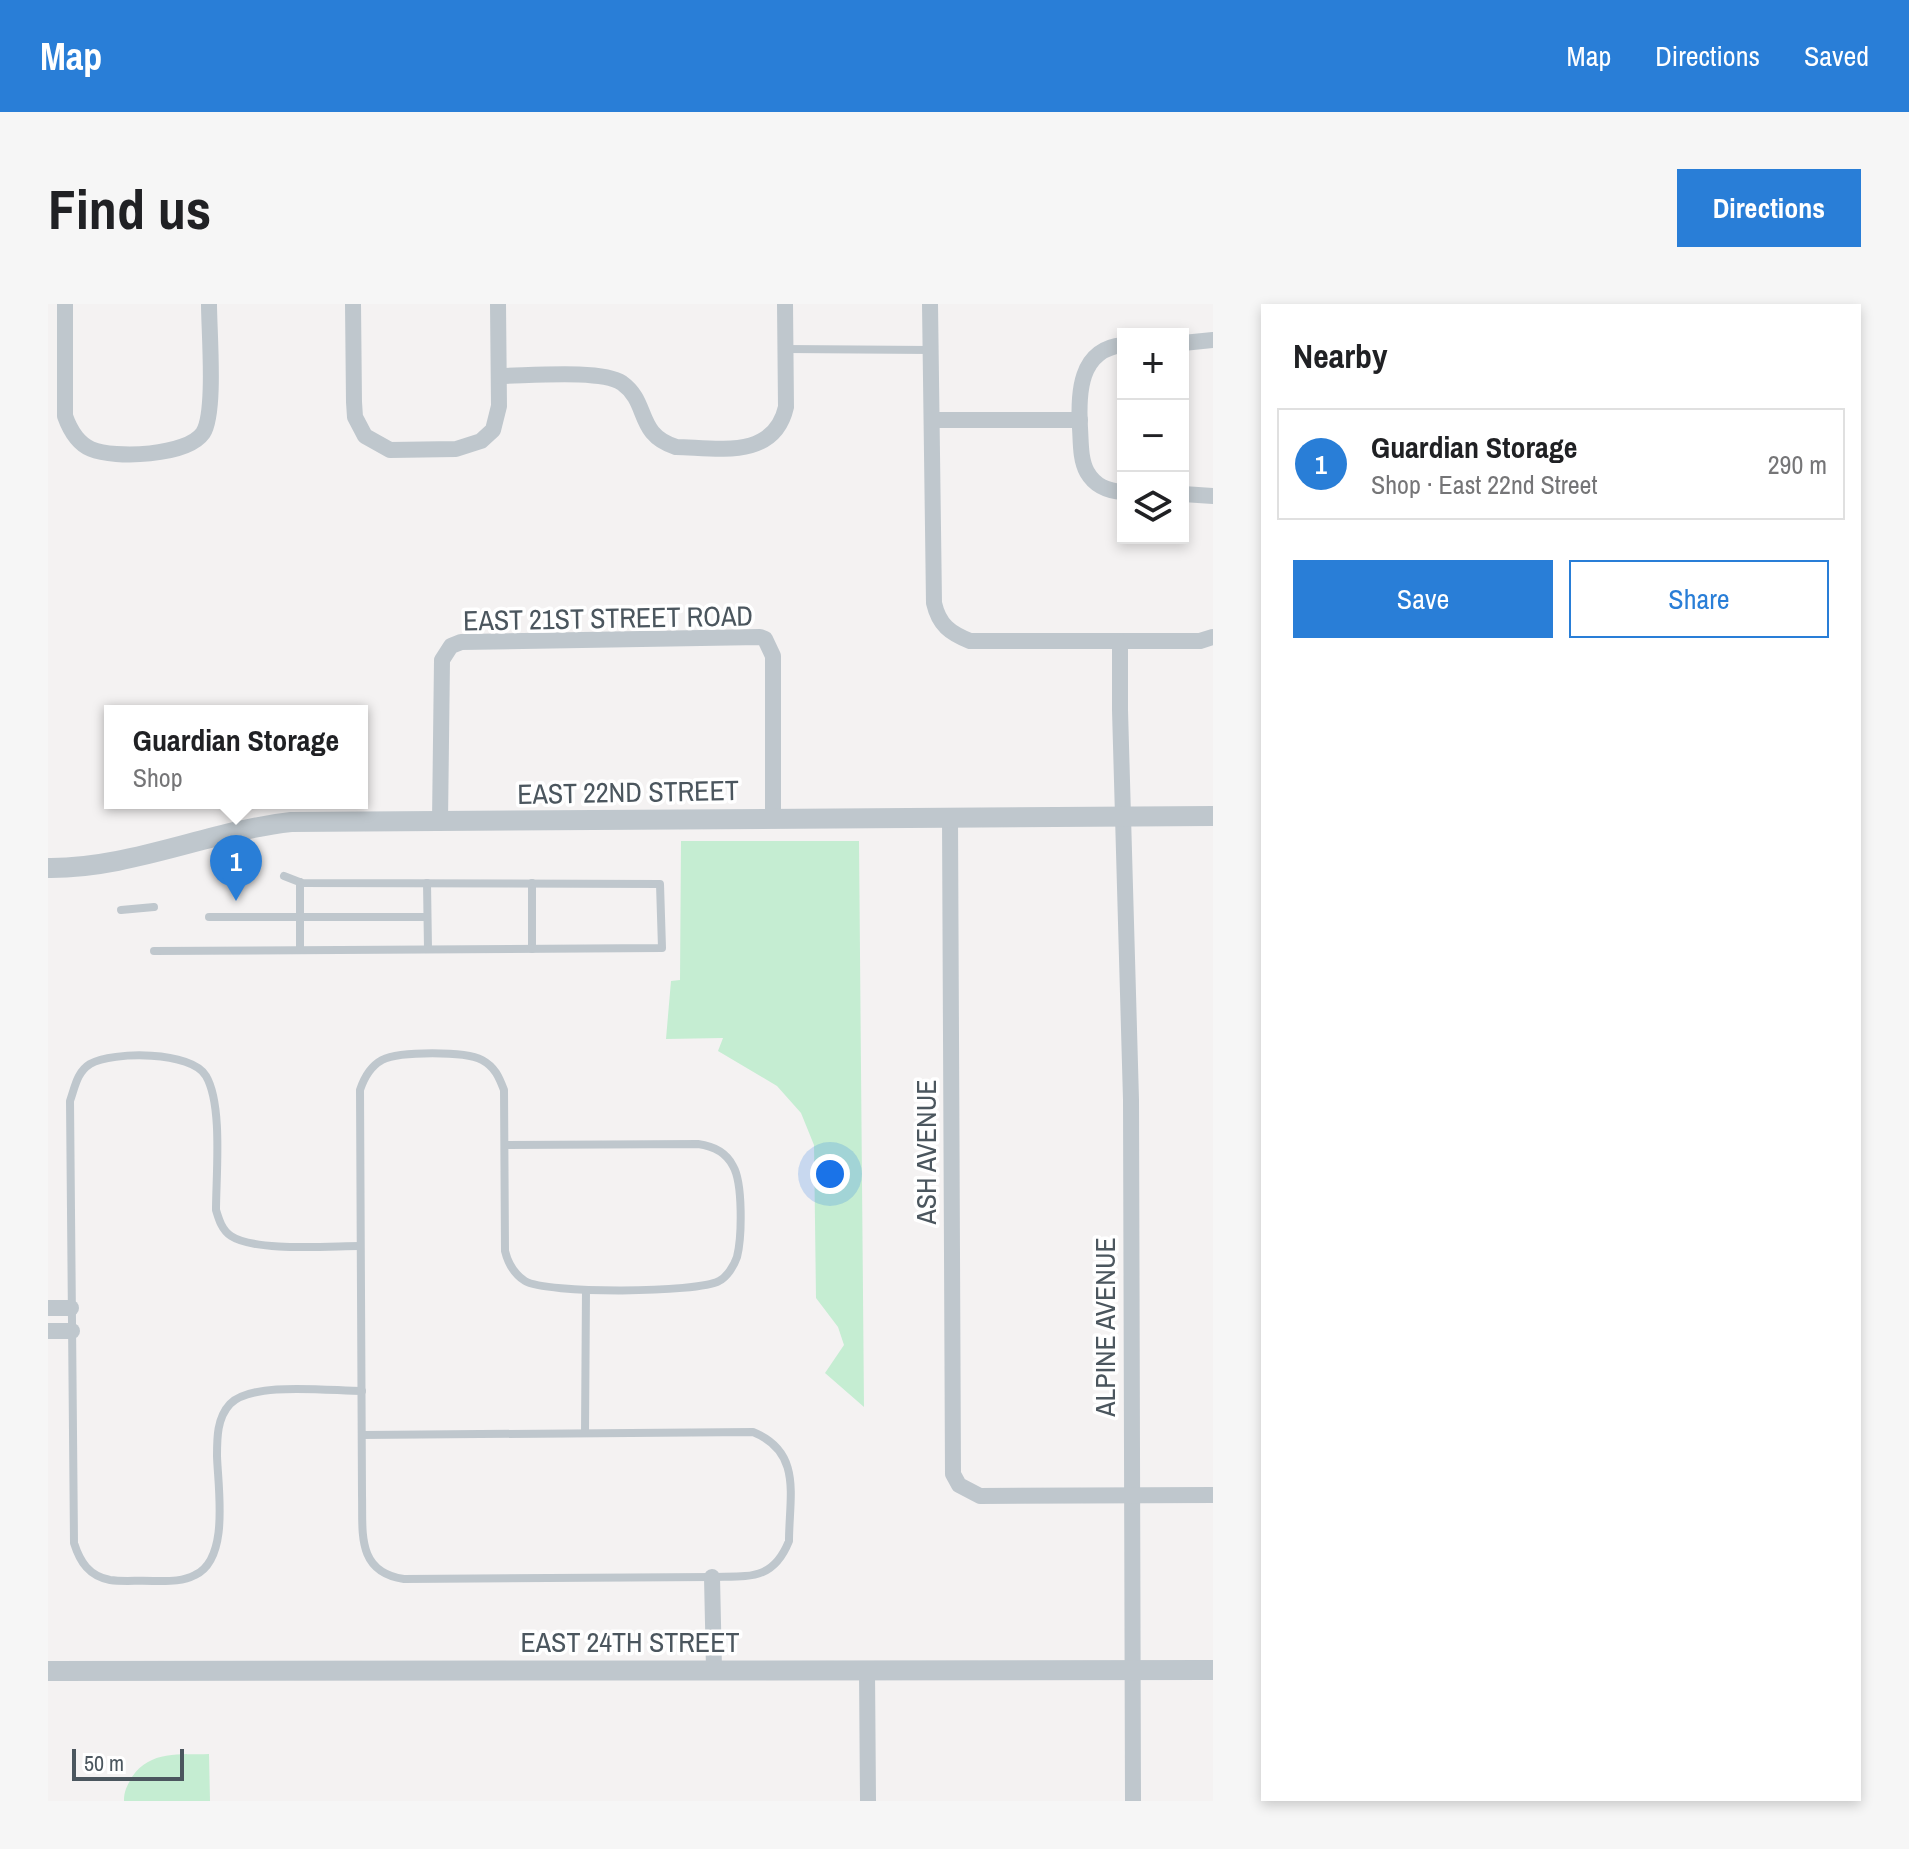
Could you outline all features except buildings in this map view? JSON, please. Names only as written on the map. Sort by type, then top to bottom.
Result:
[{"type":"street","points":[[65,304],[65,416],[78,440],[91,449],[106,453],[168,452],[186,447],[204,432],[210,413],[209,304]]},
{"type":"street","points":[[353,304],[355,417],[365,436],[390,450],[470,447],[493,430],[497,420],[499,376],[498,304]]},
{"type":"street","points":[[499,376],[597,375],[612,378],[632,392],[648,430],[665,443],[676,447],[752,446],[773,434],[783,419],[786,407],[785,304]]},
{"type":"street","points":[[930,304],[934,603],[936,616],[943,627],[970,641],[1200,641],[1213,637]]},
{"type":"street","points":[[1189,342],[1213,340]]},
{"type":"street","points":[[1117,347],[1100,352],[1087,366],[1080,392],[1082,455],[1086,470],[1104,489],[1117,491]]},
{"type":"street","points":[[932,420],[1080,420]]},
{"type":"street","points":[[1189,494],[1213,496]]},
{"type":"street","name":"EAST 21ST STREET ROAD","points":[[440,822],[442,660],[451,646],[461,642],[760,637],[769,644],[773,656],[773,818]]},
{"type":"street","name":"ALPINE AVENUE","points":[[1120,642],[1131,1100],[1133,1801]]},
{"type":"street","name":"EAST 22ND STREET","points":[[48,868],[117,861],[291,822],[1213,816]]},
{"type":"street","name":"ASH AVENUE","points":[[950,818],[953,1474],[959,1485],[980,1496],[1131,1496]]},
{"type":"street","points":[[48,1308],[71,1308]]},
{"type":"street","points":[[48,1331],[72,1331]]},
{"type":"street","points":[[1131,1496],[1213,1495]]},
{"type":"street","points":[[712,1577],[714,1669]]},
{"type":"street","points":[[867,1670],[868,1801]]},
{"type":"street","name":"EAST 24TH STREET","points":[[48,1671],[1213,1670]]},
{"type":"lane","points":[[786,349],[930,350]]},
{"type":"lane","points":[[154,951],[662,948],[660,884],[300,882],[284,876]]},
{"type":"lane","points":[[300,882],[300,950]]},
{"type":"lane","points":[[427,883],[428,949]]},
{"type":"lane","points":[[532,883],[532,949]]},
{"type":"lane","points":[[121,910],[154,907]]},
{"type":"lane","points":[[209,917],[427,917]]},
{"type":"lane","points":[[362,1435],[753,1432],[779,1448],[789,1469],[789,1541],[785,1551],[762,1574],[712,1577],[393,1577],[373,1565],[366,1554],[363,1538],[360,1246],[360,1090],[370,1071],[382,1061],[404,1055],[467,1056],[485,1062],[494,1070],[504,1090],[505,1251],[509,1264],[520,1278],[535,1286],[586,1290],[697,1288],[723,1279],[734,1266],[738,1251],[739,1185],[735,1169],[724,1154],[698,1144],[505,1145]]},
{"type":"lane","points":[[360,1246],[252,1245],[230,1236],[220,1224],[216,1210],[215,1099],[205,1073],[197,1066],[178,1059],[107,1058],[88,1065],[82,1071],[70,1101],[74,1543],[83,1564],[92,1573],[112,1580],[177,1581],[197,1575],[209,1565],[218,1543],[218,1432],[225,1410],[233,1401],[259,1391],[362,1391]]},
{"type":"lane","points":[[585,1433],[586,1290]]},
{"type":"green space","points":[[681,841],[859,841],[864,1407],[825,1373],[844,1345],[838,1327],[816,1298],[814,1145],[801,1113],[777,1086],[718,1051],[723,1038],[666,1039],[671,981],[680,980]]},
{"type":"green space","points":[[209,1754],[210,1801],[124,1801],[132,1777],[148,1762],[166,1756]]},
{"type":"place","name":"Guardian Storage","points":[[236,901]]}]
